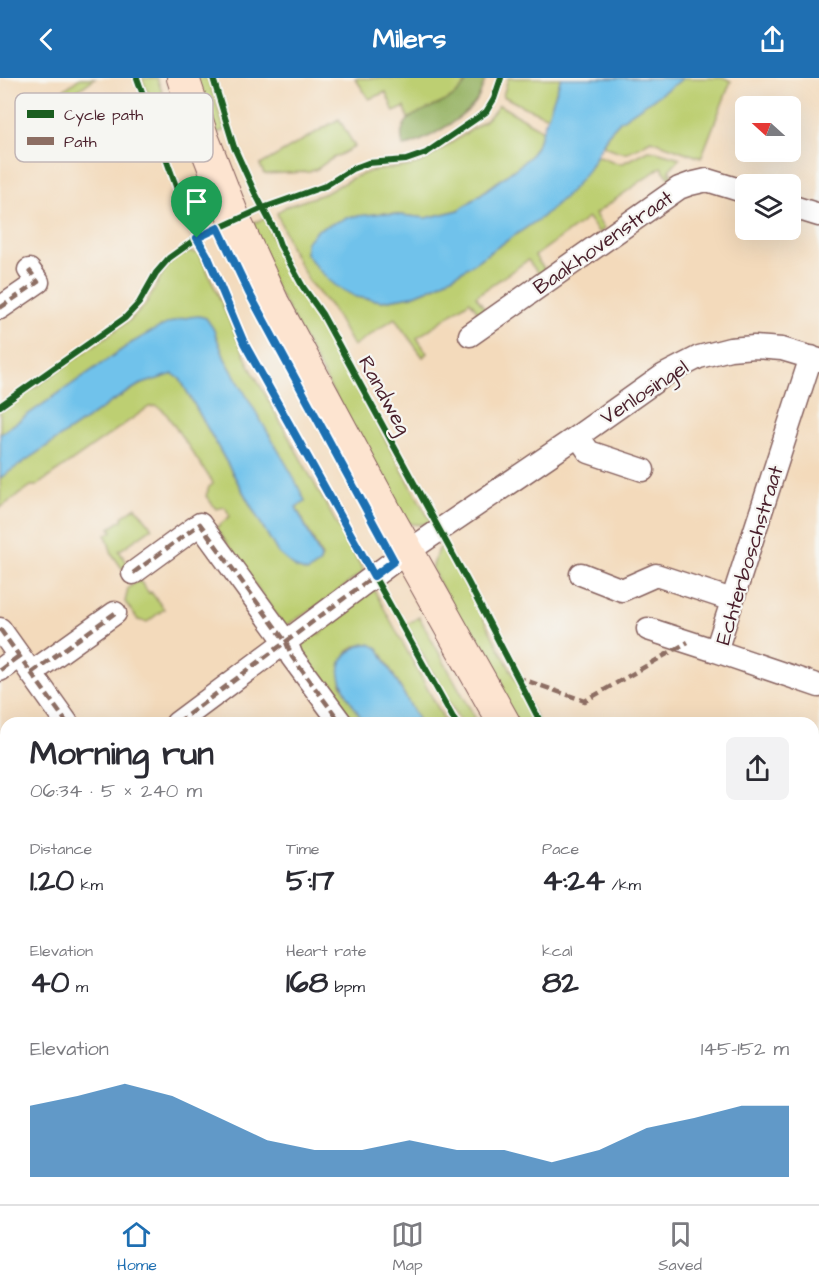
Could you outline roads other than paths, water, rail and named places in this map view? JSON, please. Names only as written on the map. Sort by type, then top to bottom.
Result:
[{"type":"street","points":[[164,78],[169,93]]},
{"type":"street","points":[[183,78],[188,93]]},
{"type":"street","points":[[194,162],[218,228],[249,293],[401,556],[500,717]]},
{"type":"street","points":[[212,162],[235,221],[273,303],[317,386],[482,717]]},
{"type":"street","name":"Baakhovenstraat","points":[[470,335],[679,188],[707,180],[735,189]]},
{"type":"street","points":[[801,209],[819,215]]},
{"type":"street","points":[[0,308],[38,282],[29,270]]},
{"type":"street","name":"Venlosingel","points":[[185,717],[401,556],[664,375],[699,357],[730,349],[754,347],[782,349],[815,359]]},
{"type":"street","name":"Echterboschstraat","points":[[815,359],[716,651],[819,686]]},
{"type":"street","name":"Venlosingel","points":[[578,436],[589,452],[643,471]]},
{"type":"street","points":[[133,573],[200,524],[286,642],[292,657],[337,717]]},
{"type":"street","points":[[581,574],[622,590],[656,575],[732,600]]},
{"type":"street","points":[[0,670],[25,664],[115,614]]},
{"type":"street","points":[[0,629],[63,717]]},
{"type":"street","points":[[648,629],[716,651]]},
{"type":"water","points":[[561,78],[684,78],[620,121],[608,134],[588,170],[571,191],[542,217],[462,271],[434,287],[412,296],[382,301],[356,297],[336,286],[306,254],[306,242],[319,229],[349,217],[383,213],[426,218],[459,210],[530,156],[538,143]]},
{"type":"water","points":[[199,316],[206,318],[213,328],[225,359],[292,474],[305,501],[296,507],[321,558],[319,564],[307,572],[296,568],[278,553],[180,379],[173,374],[139,385],[0,478],[0,434],[133,342],[173,322]]},
{"type":"water","points":[[364,644],[378,648],[417,717],[361,717],[341,679],[342,660],[350,651]]}]
